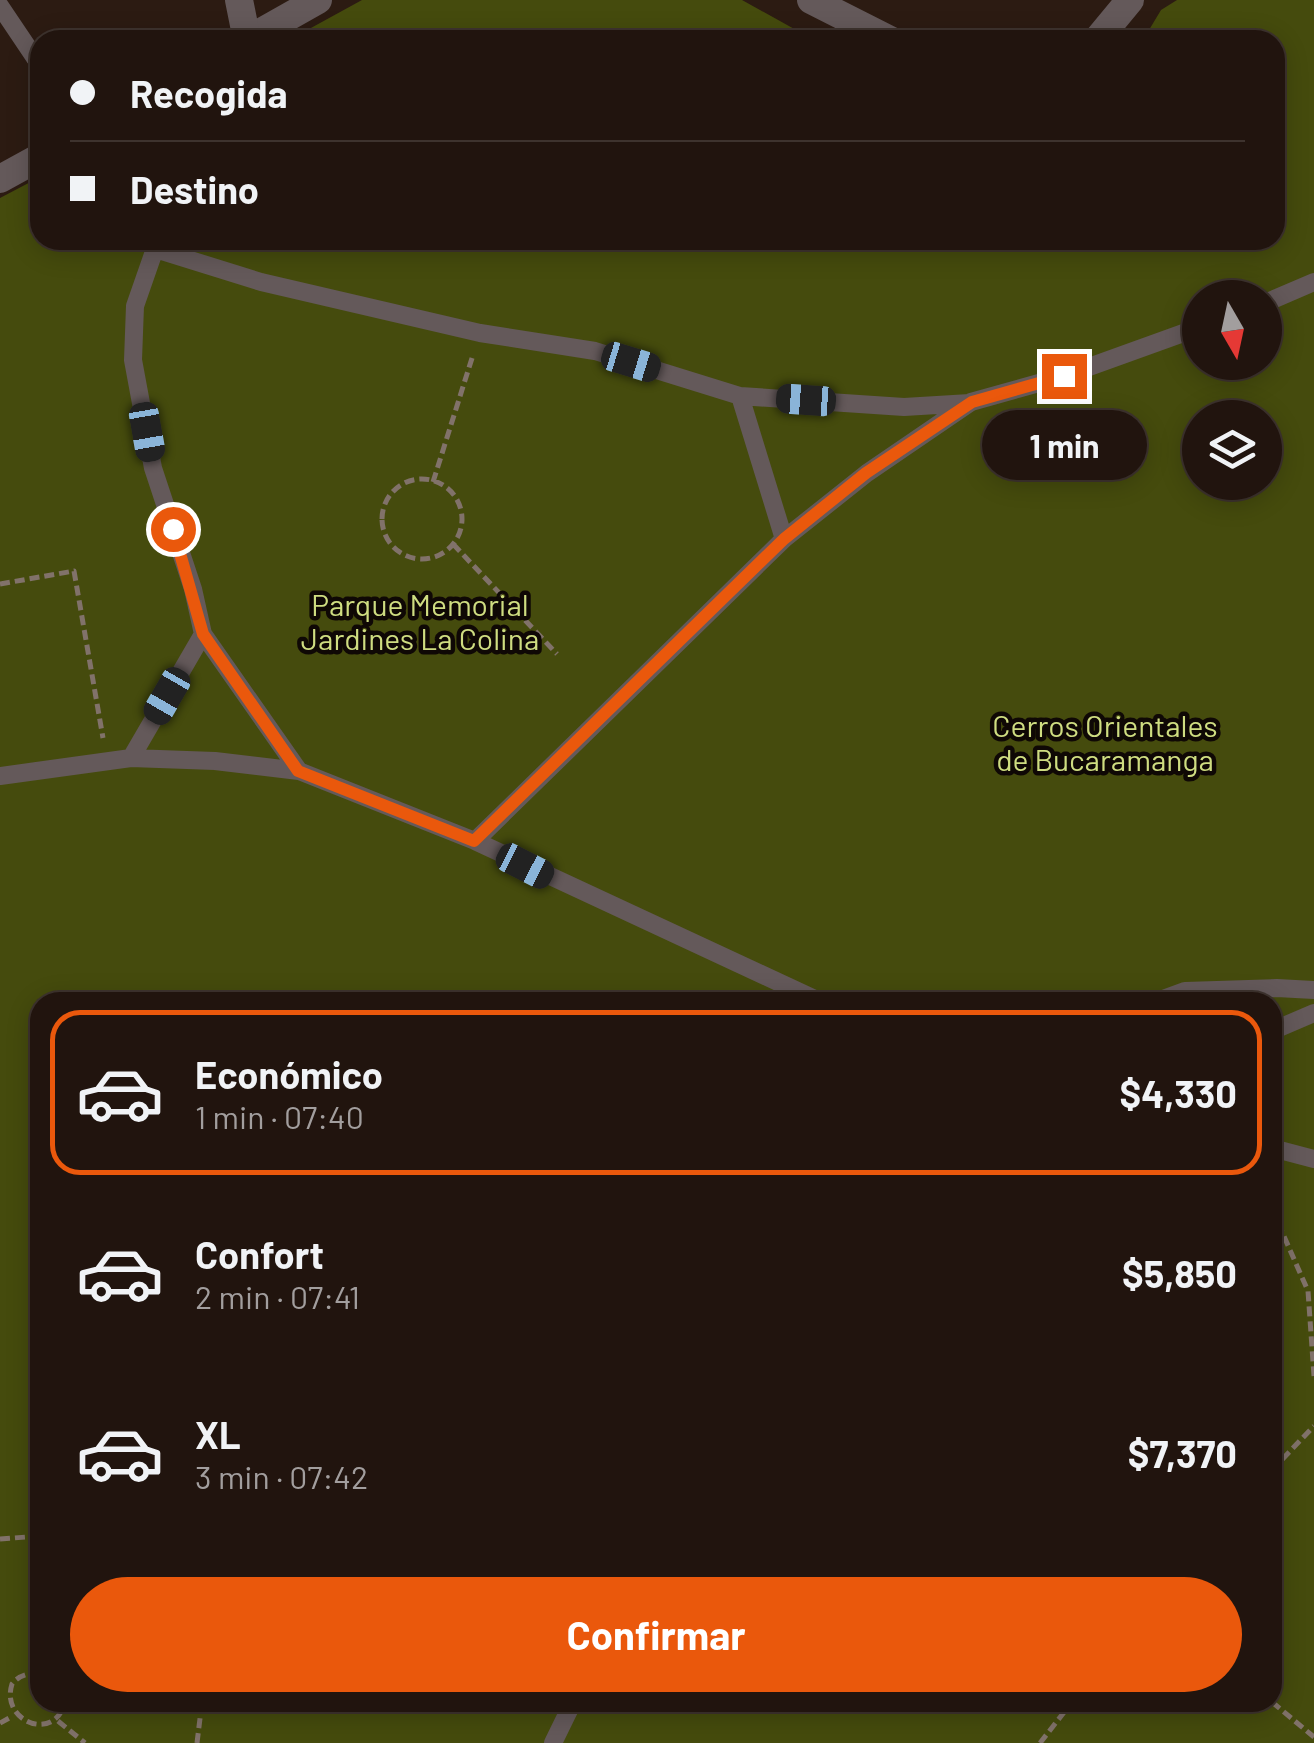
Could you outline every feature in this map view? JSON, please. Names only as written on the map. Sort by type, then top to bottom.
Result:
[{"type":"street","points":[[239,0],[245,30]]},
{"type":"street","points":[[265,30],[318,0]]},
{"type":"street","points":[[811,0],[870,30]]},
{"type":"street","points":[[1105,30],[1130,0]]},
{"type":"street","points":[[0,178],[30,162]]},
{"type":"lane","points":[[0,6],[30,51]]},
{"type":"lane","points":[[155,250],[136,306],[134,360],[153,468],[193,589],[203,634],[298,771]]},
{"type":"lane","points":[[173,250],[261,282],[480,333],[595,350],[740,396],[904,407],[972,402],[1064,376],[1182,333]]},
{"type":"lane","points":[[1282,295],[1314,282]]},
{"type":"lane","points":[[740,396],[784,539]]},
{"type":"lane","points":[[474,841],[784,539],[866,473],[972,402]]},
{"type":"lane","points":[[131,758],[203,634]]},
{"type":"lane","points":[[0,776],[131,758],[298,771],[474,841],[799,992]]},
{"type":"lane","points":[[1183,992],[1314,990]]},
{"type":"lane","points":[[1282,1026],[1314,1012]]},
{"type":"lane","points":[[1282,1151],[1314,1159]]},
{"type":"lane","points":[[553,1743],[569,1712]]},
{"type":"path","points":[[433,482],[480,333]]},
{"type":"path","points":[[415,480],[433,482],[452,494],[462,518],[453,544],[432,558],[420,559],[396,550],[383,530],[382,517],[391,494],[415,480]]},
{"type":"path","points":[[453,544],[558,654]]},
{"type":"path","points":[[0,584],[74,571],[108,761]]},
{"type":"path","points":[[1282,1232],[1308,1291],[1314,1376]]},
{"type":"path","points":[[1282,1460],[1314,1426]]},
{"type":"path","points":[[0,1540],[30,1537]]},
{"type":"path","points":[[30,1674],[10,1686],[6,1705],[11,1717],[31,1731],[50,1728],[61,1712]]},
{"type":"path","points":[[1282,1710],[1314,1737]]},
{"type":"path","points":[[197,1743],[201,1712]]},
{"type":"path","points":[[1040,1743],[1064,1712]]},
{"type":"path","points":[[0,1723],[11,1717]]},
{"type":"path","points":[[58,1721],[85,1743]]},
{"type":"green space","points":[[362,0],[742,0],[796,30],[307,30]]},
{"type":"green space","name":"Parque Memorial Jardines La Colina","points":[[1177,0],[1314,0],[1314,1743],[0,1743],[0,198],[30,182],[30,250],[1285,250],[1285,30],[1149,30],[1161,10]]},
{"type":"route","points":[[173,529],[203,634],[298,771],[474,841],[784,539],[866,473],[972,402],[1064,376]]},
{"type":"park label","name":"Cerros Orientales de Bucaramanga","points":[[1105,742]]}]
